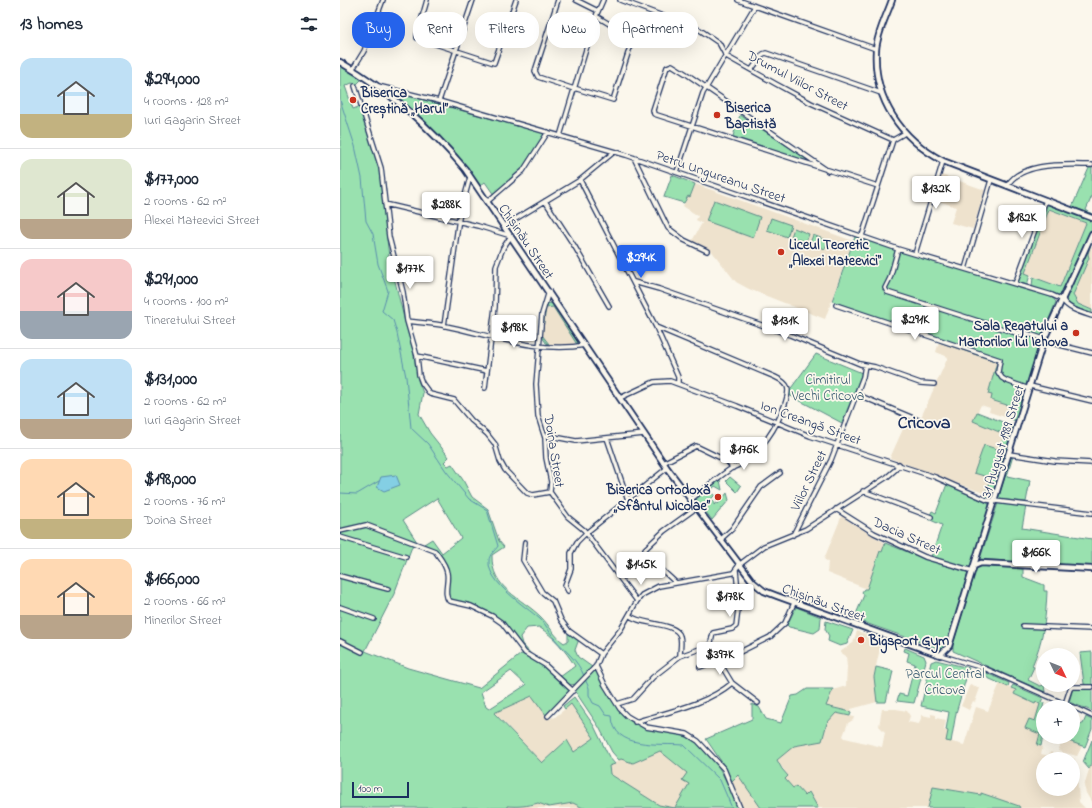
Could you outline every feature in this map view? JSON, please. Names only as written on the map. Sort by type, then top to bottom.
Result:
[{"type":"street","points":[[353,69],[364,51],[383,0]]},
{"type":"street","points":[[427,0],[417,37],[494,63],[516,0]]},
{"type":"street","points":[[439,101],[473,0]]},
{"type":"street","points":[[558,0],[534,71],[538,77],[613,100],[632,41],[630,37],[600,18]]},
{"type":"street","points":[[576,0],[598,11],[603,0]]},
{"type":"street","name":"Drumul Viilor Street","points":[[620,0],[706,33],[719,43],[726,56],[812,103],[893,140]]},
{"type":"street","points":[[738,0],[876,49]]},
{"type":"street","points":[[892,0],[876,49],[878,76],[882,93],[894,119],[905,133],[924,152],[943,162],[1092,218]]},
{"type":"street","points":[[677,172],[706,88],[755,6]]},
{"type":"street","points":[[560,136],[586,48]]},
{"type":"street","points":[[752,69],[763,54],[766,53],[882,93]]},
{"type":"street","name":"Petru Ungureanu Street","points":[[340,62],[378,86],[439,101],[634,158],[898,249],[1063,300],[1067,305],[1092,316]]},
{"type":"street","points":[[828,171],[672,65],[667,66],[653,113],[692,127],[828,171],[878,186]]},
{"type":"street","points":[[355,86],[378,153],[389,237],[404,300],[407,321],[418,356],[419,375],[426,390],[432,394],[451,398],[457,402],[471,420],[491,438],[498,451],[501,465],[529,495],[550,492]]},
{"type":"street","name":"Chișinău Street","points":[[378,86],[432,131],[470,177],[549,291],[663,463],[739,565],[759,588],[794,603],[940,655],[974,664],[1056,700]]},
{"type":"street","points":[[487,202],[523,171],[548,132]]},
{"type":"street","points":[[862,236],[893,140],[905,133]]},
{"type":"street","points":[[504,226],[580,180],[614,152]]},
{"type":"street","points":[[634,158],[668,228],[684,240],[707,251]]},
{"type":"street","points":[[915,254],[943,162]]},
{"type":"street","points":[[1007,186],[1011,179],[1020,173],[1032,169],[1056,166],[1092,165]]},
{"type":"street","points":[[444,326],[459,221],[463,200],[470,177]]},
{"type":"street","points":[[580,180],[656,327],[678,377],[678,384]]},
{"type":"street","points":[[965,269],[991,180]]},
{"type":"street","points":[[1015,284],[1046,200]]},
{"type":"street","points":[[545,201],[575,247],[589,276],[609,306]]},
{"type":"street","points":[[385,204],[459,221],[511,236],[503,248],[496,266],[492,336],[485,388]]},
{"type":"street","name":"31 August 1989 Street","points":[[940,655],[949,646],[1044,340],[1092,234]]},
{"type":"street","points":[[898,249],[890,278],[885,288],[887,292],[1016,333],[1023,332],[1044,340],[1092,353]]},
{"type":"street","points":[[634,282],[790,335],[865,365],[876,367],[920,383],[934,384]]},
{"type":"street","name":"Doina Street","points":[[549,291],[542,314],[536,396],[538,416],[544,435],[546,458],[551,482],[550,492],[568,517],[586,533],[637,601]]},
{"type":"street","points":[[836,305],[1000,360],[998,372],[1002,378],[1030,387],[1092,401]]},
{"type":"street","points":[[407,321],[444,326],[539,346],[572,348],[585,345]]},
{"type":"street","points":[[656,327],[775,377],[786,383],[788,390],[777,422],[761,445],[740,464],[732,468],[690,500]]},
{"type":"street","points":[[418,356],[487,371]]},
{"type":"street","name":"Viilor Street","points":[[792,535],[818,486],[837,445],[863,377],[865,365]]},
{"type":"street","name":"Ion Creangă Street","points":[[620,398],[659,380],[678,384],[837,445],[935,477],[988,500],[1092,513]]},
{"type":"street","points":[[856,394],[918,420]]},
{"type":"street","points":[[544,435],[576,440],[644,434]]},
{"type":"street","points":[[607,438],[628,500]]},
{"type":"street","points":[[663,463],[696,446],[727,461],[732,468]]},
{"type":"street","points":[[1009,454],[1056,461],[1092,463]]},
{"type":"street","points":[[548,716],[596,666],[601,654],[619,631],[637,601],[653,588],[675,582],[723,576],[736,570],[739,565],[764,546],[806,528],[887,477],[899,464]]},
{"type":"street","points":[[568,591],[565,585],[571,569],[572,548],[586,533],[667,468]]},
{"type":"street","points":[[720,540],[732,529],[761,487],[780,473]]},
{"type":"street","points":[[863,491],[931,517]]},
{"type":"street","points":[[675,582],[646,555],[644,551],[663,533],[696,508]]},
{"type":"street","name":"Dacia Street","points":[[836,509],[874,533],[925,557],[973,568]]},
{"type":"street","points":[[340,531],[366,525],[435,551],[441,558],[447,572],[446,595],[449,601],[471,606],[492,616],[502,623],[525,653],[545,666],[573,691]]},
{"type":"street","points":[[340,537],[406,557]]},
{"type":"street","points":[[524,542],[523,560],[542,592],[553,601],[561,620],[569,631],[601,654]]},
{"type":"street","points":[[973,568],[981,563],[1092,569]]},
{"type":"street","points":[[736,570],[739,601],[736,626],[732,629],[713,633],[711,645],[732,683],[758,703]]},
{"type":"street","points":[[340,576],[388,589]]},
{"type":"street","points":[[700,667],[719,661],[770,637],[785,623],[794,603]]},
{"type":"street","points":[[340,607],[374,619]]},
{"type":"street","points":[[629,615],[636,620],[650,622],[676,631],[681,638],[680,656]]},
{"type":"street","points":[[1023,626],[1092,629]]},
{"type":"street","points":[[340,640],[362,652]]},
{"type":"street","points":[[617,704],[634,699],[653,677],[680,656],[711,645]]},
{"type":"street","points":[[596,666],[600,676],[617,704],[624,713],[635,722],[646,727],[687,734],[698,740],[724,769],[740,808]]},
{"type":"street","points":[[635,722],[670,712],[709,697],[732,683]]},
{"type":"street","points":[[1067,700],[1072,687],[1092,687]]},
{"type":"street","name":"Chișinău Street","points":[[1080,710],[1092,716]]},
{"type":"shaded area","points":[[942,175],[985,190],[973,229],[951,223],[956,207],[933,199]]},
{"type":"shaded area","name":"Liceul Teoretic „Alexei Mateevici“","points":[[695,184],[853,241],[825,319],[749,289],[736,282],[710,249],[692,241],[702,223],[696,220],[698,216],[683,206],[688,196],[690,196]]},
{"type":"shaded area","points":[[1048,209],[1086,223],[1060,287],[1025,273]]},
{"type":"shaded area","points":[[1092,245],[1092,310],[1078,304],[1073,295],[1089,258],[1088,254]]},
{"type":"shaded area","points":[[553,307],[577,342],[571,346],[549,344],[542,335],[546,308]]},
{"type":"shaded area","points":[[939,342],[997,362],[988,394],[992,395],[991,400],[1010,406],[1008,418],[989,412],[990,408],[981,405],[973,421],[1004,434],[986,494],[890,458],[907,420],[918,424],[948,357],[936,352]]},
{"type":"shaded area","points":[[842,515],[850,522],[885,543],[882,552],[880,551],[867,589],[827,573],[828,562],[824,559]]},
{"type":"shaded area","points":[[857,631],[882,640],[874,675],[877,702],[851,709],[851,712],[826,706],[833,690],[846,686],[846,656],[840,652],[853,643]]},
{"type":"shaded area","points":[[1000,683],[1016,690],[1014,694],[1035,704],[1036,702],[1036,744],[1043,747],[1042,752],[1036,752],[1036,796],[1079,796],[1079,802],[1085,808],[1020,808],[1019,806],[982,793],[981,795],[933,787],[928,808],[818,808],[809,792],[805,796],[796,786],[793,789],[785,779],[788,776],[777,760],[794,746],[822,741],[827,723],[836,713],[854,717],[853,720],[848,723],[843,736],[845,738],[882,747],[885,732],[879,726],[882,709],[907,711],[910,716],[908,722],[919,724],[922,715],[931,717],[931,714],[936,715],[936,718],[946,720],[944,730],[948,731],[952,742],[964,745],[976,707],[988,711]]},
{"type":"shaded area","points":[[970,684],[980,688],[975,702],[973,701],[969,710],[961,706]]},
{"type":"shaded area","points":[[532,696],[550,719],[553,717],[554,718],[571,704],[594,738],[574,752],[566,741],[542,763],[494,712]]},
{"type":"shaded area","points":[[1061,744],[1077,744],[1082,746],[1079,752],[1058,751]]},
{"type":"shaded area","points":[[660,751],[688,773],[690,784],[675,808],[659,805],[610,774],[609,766],[613,765],[621,758],[633,763]]},
{"type":"shaded area","points":[[1092,763],[1092,803],[1084,786]]},
{"type":"shaded area","points":[[738,775],[761,808],[742,808],[732,781]]},
{"type":"shaded area","points":[[538,803],[573,803],[583,808],[507,808],[507,806],[520,807]]},
{"type":"green space","points":[[340,65],[363,78],[356,85],[352,83],[345,86],[353,109],[361,106],[379,169],[389,257],[413,350],[418,380],[423,393],[419,414],[430,433],[449,457],[444,462],[448,466],[452,464],[472,497],[488,509],[499,541],[504,547],[492,555],[493,567],[496,576],[509,591],[541,617],[557,637],[564,643],[568,641],[568,632],[579,639],[575,650],[578,657],[592,667],[577,684],[570,685],[560,677],[575,666],[559,644],[539,627],[527,628],[520,637],[522,644],[532,655],[521,646],[498,619],[477,608],[451,600],[448,597],[445,566],[442,559],[432,548],[424,544],[432,539],[442,553],[461,538],[437,498],[403,520],[417,542],[416,545],[413,544],[394,594],[365,651],[408,668],[479,688],[521,654],[525,655],[544,666],[570,689],[570,692],[546,715],[532,696],[494,713],[542,763],[567,740],[574,752],[594,738],[571,704],[565,709],[563,706],[574,697],[594,726],[609,757],[615,764],[609,766],[610,774],[659,805],[675,808],[583,808],[573,803],[549,807],[538,803],[523,806],[507,806],[507,808],[340,808]],"holes":[[[511,671],[526,685],[489,709],[486,707],[481,692]]]},
{"type":"green space","points":[[394,93],[399,93],[546,134],[524,168],[494,195],[485,182],[480,186],[440,137],[418,114]]},
{"type":"green space","points":[[740,115],[815,164],[815,165],[732,139]]},
{"type":"green space","points":[[1089,168],[1092,168],[1092,196],[1086,210],[1092,214],[1072,207]]},
{"type":"green space","points":[[672,175],[695,184],[690,197],[688,196],[684,203],[664,197]]},
{"type":"green space","points":[[714,200],[760,217],[753,238],[706,221]]},
{"type":"green space","points":[[1046,203],[1090,218],[1092,221],[1092,229],[1063,293],[1058,295],[1032,287],[1033,277],[1060,287],[1086,223],[1049,209],[1025,273],[1030,275],[1027,285],[1018,282]]},
{"type":"green space","points":[[771,218],[791,225],[787,237],[767,230]]},
{"type":"green space","points":[[794,228],[809,234],[806,242],[791,237]]},
{"type":"green space","points":[[856,234],[899,251],[1053,298],[1056,302],[1042,336],[1016,421],[1008,418],[1010,406],[991,400],[992,395],[988,394],[997,362],[939,342],[935,338],[832,301]]},
{"type":"green space","points":[[813,235],[828,241],[825,249],[810,243]]},
{"type":"green space","points":[[1092,240],[1088,254],[1089,258],[1073,295],[1078,304],[1092,310],[1092,314],[1069,305],[1066,299]]},
{"type":"green space","points":[[549,303],[553,304],[580,344],[576,343],[553,307],[546,308],[542,335],[549,344],[546,343],[541,335],[545,307]]},
{"type":"green space","name":"Cimitirul Vechi Cricova","points":[[816,354],[862,373],[842,423],[789,395],[789,391]]},
{"type":"green space","points":[[977,412],[1013,426],[1014,428],[993,497],[991,498],[984,496],[991,478],[974,473],[984,445],[1000,450],[1004,434],[973,421]]},
{"type":"green space","points":[[1013,456],[1007,476],[1030,481],[1026,502],[998,499],[1011,457]]},
{"type":"green space","points":[[730,477],[741,486],[737,492],[726,481]]},
{"type":"green space","points":[[720,480],[722,490],[715,486],[708,494],[711,493],[715,495],[711,499],[714,502],[714,505],[716,503],[718,504],[727,493],[729,500],[712,520],[696,499]]},
{"type":"green space","points":[[947,484],[989,504],[990,507],[972,567],[969,569],[931,557],[942,525],[928,519],[932,511],[936,513]]},
{"type":"green space","points":[[998,503],[1026,506],[1022,528],[1092,539],[1092,567],[980,559]]},
{"type":"green space","points":[[885,543],[925,559],[969,573],[948,644],[943,650],[854,619],[864,595],[862,592],[864,589],[867,589],[880,551],[882,552]]},
{"type":"green space","points":[[977,566],[1023,569],[1023,577],[1044,585],[1044,591],[1047,591],[1043,629],[1039,648],[1036,648],[1036,656],[1032,666],[1034,667],[1028,680],[1036,684],[1036,688],[953,651],[953,644]]},
{"type":"green space","points":[[796,607],[821,617],[820,629],[814,633],[789,627],[787,625]]},
{"type":"green space","points":[[826,621],[853,630],[847,644],[840,646],[828,641],[829,636],[825,629]]},
{"type":"green space","points":[[905,648],[924,656],[926,661],[914,703],[897,701],[899,694],[907,696],[915,664],[907,661],[909,653],[904,651]]},
{"type":"green space","points":[[1092,652],[1092,686],[1084,684],[1080,653]]},
{"type":"green space","name":"Parcul Central Cricova","points":[[936,660],[969,668],[956,713],[951,742],[946,741],[949,712],[921,706],[931,662]]},
{"type":"green space","points":[[876,667],[893,671],[886,702],[877,702],[874,677]]},
{"type":"green space","points":[[975,668],[1009,683],[1008,687],[974,672]]},
{"type":"green space","points":[[595,669],[618,710],[631,722],[652,729],[675,733],[701,745],[715,761],[738,808],[675,808],[689,784],[682,780],[687,773],[660,751],[633,763],[621,759],[619,760],[612,752],[599,727],[575,691]]},
{"type":"green space","points":[[1013,685],[1043,698],[1042,700],[1036,700],[1035,704],[1014,694],[1016,690],[1011,688]]},
{"type":"green space","points":[[1080,688],[1092,689],[1092,711],[1080,706],[1080,700],[1070,700],[1072,692],[1080,692]]},
{"type":"green space","points":[[807,689],[833,689],[826,706],[851,712],[850,716],[836,713],[827,723],[822,741],[794,746],[777,760],[788,776],[785,779],[793,788],[796,786],[805,796],[809,792],[818,808],[761,808],[738,775],[732,781],[725,767],[706,739],[752,719],[752,704],[759,707],[766,719],[781,723],[792,696],[798,695]]},
{"type":"green space","points":[[1086,717],[1092,720],[1092,729],[1085,747],[1077,744],[1080,744],[1080,724],[1083,724]]},
{"type":"green space","points":[[1036,718],[1036,732],[1025,728],[1029,719],[1035,721]]},
{"type":"green space","points":[[1092,740],[1092,763],[1089,769],[1083,762]]},
{"type":"green space","points":[[933,787],[981,795],[981,793],[1019,806],[1020,808],[928,808]]},
{"type":"water","points":[[396,475],[400,485],[384,491],[377,487],[381,477]]},
{"type":"waterway","points":[[340,100],[355,146],[362,178],[366,221],[373,234],[378,264],[388,291],[382,311],[393,320],[397,333],[406,377],[411,428],[428,444],[446,471],[469,499],[487,510],[498,546],[491,554],[489,559],[490,569],[494,577],[508,593],[542,621],[554,638],[575,660],[584,676]]},
{"type":"waterway","points":[[340,493],[357,494],[379,481]]},
{"type":"waterway","points":[[585,679],[589,688],[589,695],[593,703],[600,706],[606,715],[612,716],[614,727],[620,735],[629,740],[650,744],[684,745],[720,780],[732,808]]},
{"type":"place","name":"Biserica Creștină „Harul”","points":[[353,100]]},
{"type":"place","name":"Biserica Baptistă","points":[[717,115]]},
{"type":"place","name":"Liceul Teoretic „Alexei Mateevici“","points":[[781,252]]},
{"type":"place","name":"Sala Regatului a Martorilor lui Iehova","points":[[1076,333]]},
{"type":"place","name":"Biserica Ortodoxă „Sfântul Nicolae”","points":[[718,497]]},
{"type":"place","name":"Bigsport Gym","points":[[861,640]]},
{"type":"district","name":"Cricova","points":[[924,422]]}]
